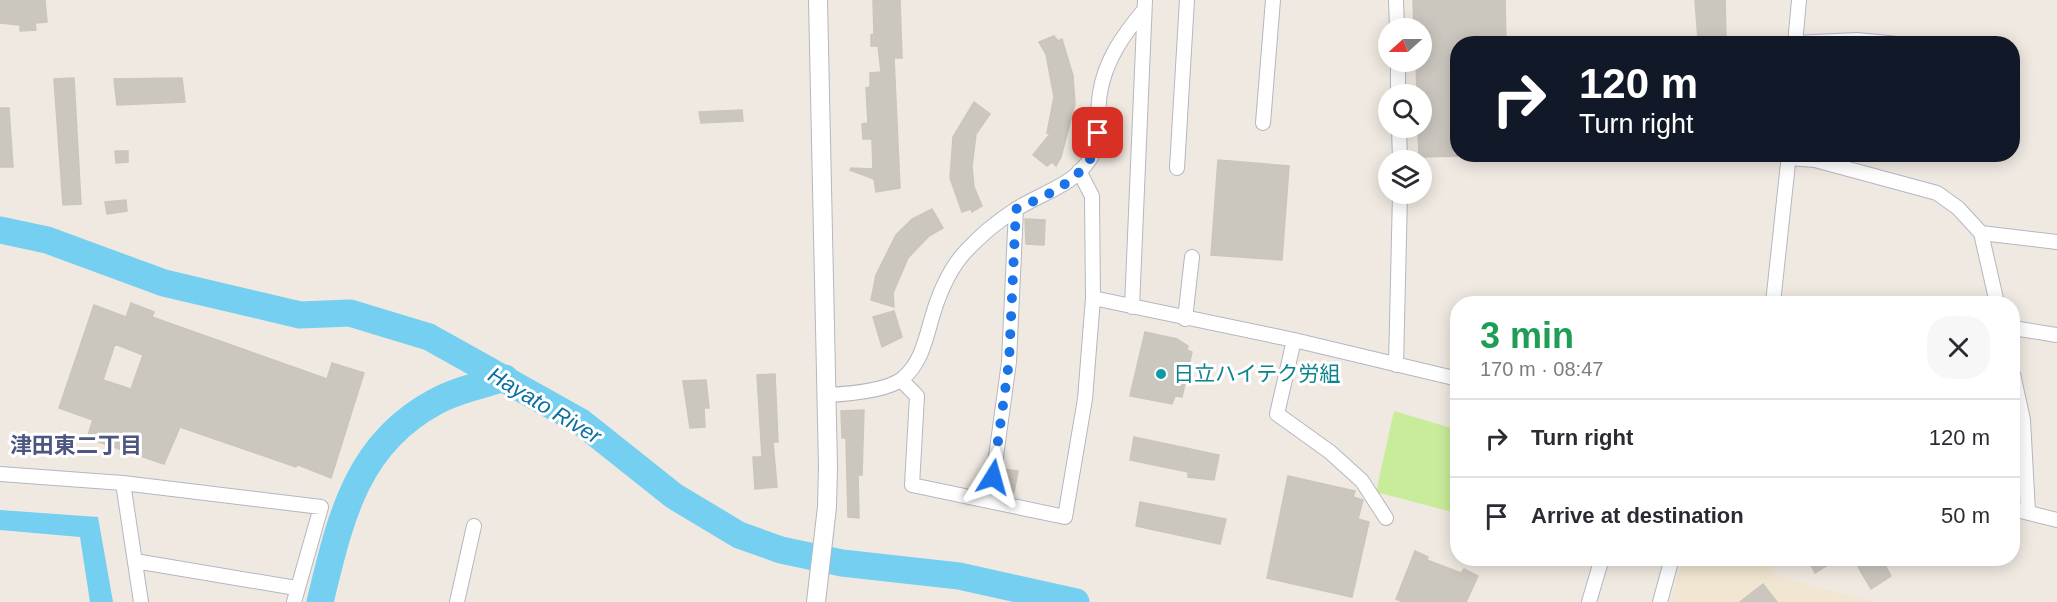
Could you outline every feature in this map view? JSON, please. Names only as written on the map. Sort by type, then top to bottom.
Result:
[{"type":"street","points":[[817,598],[827,507],[827,395],[818,0]]},
{"type":"street","points":[[1177,168],[1187,0]]},
{"type":"street","points":[[1263,123],[1273,0]]},
{"type":"street","points":[[1396,0],[1397,18]]},
{"type":"street","points":[[1796,36],[1799,0]]},
{"type":"street","points":[[827,395],[853,394],[901,380],[913,366],[924,347],[933,313],[950,271],[973,244],[1016,209],[1062,185],[1091,158],[1098,133],[1100,92],[1108,65],[1118,42],[1144,5]]},
{"type":"street","points":[[1132,306],[1144,5]]},
{"type":"street","points":[[1774,296],[1788,162]]},
{"type":"street","points":[[1822,162],[1937,193],[1958,208],[1981,233],[1995,296]]},
{"type":"street","points":[[901,380],[917,396],[912,485],[1065,517],[1085,399],[1093,298],[1092,196],[1079,171]]},
{"type":"street","points":[[1396,365],[1400,204]]},
{"type":"street","points":[[990,500],[1009,362],[1016,209]]},
{"type":"street","points":[[1981,233],[2057,242]]},
{"type":"street","points":[[1185,319],[1192,257]]},
{"type":"street","points":[[1093,298],[1294,340],[1450,377]]},
{"type":"street","points":[[2020,329],[2057,335]]},
{"type":"street","points":[[1294,340],[1277,414],[1330,452],[1362,481],[1386,518]]},
{"type":"street","points":[[2020,406],[2023,420],[2028,512]]},
{"type":"street","points":[[0,474],[123,483],[321,507],[295,595],[135,561]]},
{"type":"street","points":[[123,483],[141,602]]},
{"type":"street","points":[[2020,510],[2057,520]]},
{"type":"street","points":[[457,602],[474,526]]},
{"type":"street","points":[[1589,602],[1600,566]]},
{"type":"street","points":[[1660,602],[1670,566]]},
{"type":"shaded area","points":[[1681,566],[1774,566],[1771,574],[1872,602],[1670,602]]},
{"type":"green space","points":[[1394,411],[1450,428],[1450,511],[1376,492]]},
{"type":"water","points":[[0,510],[98,517],[113,602],[90,602],[80,537],[0,530]]},
{"type":"building","points":[[0,0],[45,0],[47,22],[35,23],[36,30],[20,31],[20,25],[0,23]]},
{"type":"building","points":[[873,0],[900,0],[902,58],[894,58],[900,188],[876,192],[874,179],[850,170],[851,168],[873,169],[872,139],[863,139],[862,124],[868,123],[866,88],[870,87],[870,73],[881,72],[878,46],[871,46],[871,35],[874,34]]},
{"type":"building","points":[[1413,0],[1505,0],[1506,36],[1450,36],[1450,156],[1432,157],[1432,150],[1419,150],[1418,138],[1432,138],[1432,84],[1417,84],[1416,72],[1432,72],[1432,18],[1414,18]]},
{"type":"building","points":[[1695,0],[1725,0],[1726,36],[1698,36]]},
{"type":"building","points":[[1054,36],[1058,41],[1062,39],[1073,76],[1075,104],[1061,157],[1056,166],[1052,162],[1047,166],[1033,155],[1050,134],[1047,133],[1054,97],[1046,54],[1039,42]]},
{"type":"building","points":[[74,78],[81,204],[63,205],[54,79]]},
{"type":"building","points":[[182,78],[185,102],[117,105],[114,79]]},
{"type":"building","points":[[974,102],[990,114],[976,134],[972,167],[974,187],[982,206],[972,212],[971,209],[962,212],[950,178],[953,137]]},
{"type":"building","points":[[0,108],[9,108],[13,167],[0,167]]},
{"type":"building","points":[[742,110],[743,121],[701,123],[699,112]]},
{"type":"building","points":[[115,151],[128,151],[128,162],[116,163]]},
{"type":"building","points":[[1218,160],[1289,166],[1282,260],[1211,255]]},
{"type":"building","points":[[126,200],[127,211],[107,214],[105,202]]},
{"type":"building","points":[[932,209],[943,228],[929,236],[908,258],[893,293],[894,307],[871,300],[876,275],[896,235],[912,219]]},
{"type":"building","points":[[1025,219],[1045,220],[1044,245],[1026,244]]},
{"type":"building","points":[[131,303],[154,312],[152,317],[327,379],[332,363],[364,373],[331,478],[296,464],[296,467],[180,427],[164,464],[87,438],[93,420],[59,408],[94,305],[126,317]],"holes":[[[115,344],[143,355],[131,389],[103,380]]]},
{"type":"building","points":[[894,311],[902,337],[882,347],[873,317]]},
{"type":"building","name":"日立ハイテク労組","points":[[1145,332],[1177,339],[1188,346],[1187,350],[1192,352],[1182,397],[1175,396],[1172,404],[1130,396]]},
{"type":"building","points":[[775,374],[778,442],[773,442],[777,487],[755,489],[753,457],[762,457],[757,375]]},
{"type":"building","points":[[706,380],[709,408],[704,408],[705,427],[690,428],[683,381]]},
{"type":"building","points":[[864,410],[862,475],[858,475],[859,518],[848,517],[846,438],[842,438],[841,411]]},
{"type":"building","points":[[1134,437],[1219,455],[1214,480],[1188,477],[1188,472],[1130,460]]},
{"type":"building","points":[[1003,469],[1018,471],[1014,492],[1000,492]]},
{"type":"building","points":[[1288,476],[1355,491],[1353,497],[1363,500],[1358,519],[1369,522],[1352,597],[1267,578]]},
{"type":"building","points":[[1140,502],[1226,519],[1220,544],[1136,526]]},
{"type":"building","points":[[1415,551],[1428,557],[1427,560],[1461,573],[1464,569],[1478,576],[1466,602],[1403,602],[1396,599]]},
{"type":"building","points":[[1811,566],[1826,566],[1815,573]]},
{"type":"building","points":[[1858,566],[1885,566],[1891,576],[1871,589]]},
{"type":"building","points":[[1763,584],[1777,602],[1740,602]]},
{"type":"waterway","name":"Hayato River","points":[[0,230],[47,240],[164,283],[300,315],[350,313],[429,337],[581,422],[674,496],[739,535],[781,550],[842,563],[959,576],[1076,602]]},
{"type":"waterway","points":[[320,602],[344,514],[369,463],[386,440],[408,420],[435,402],[461,391],[505,378]]},
{"type":"place","name":"日立ハイテク労組","points":[[1161,374]]},
{"type":"district","name":"津田東二丁目","points":[[76,445]]},
{"type":"route","points":[[993,477],[1009,362],[1016,209],[1039,199],[1079,171],[1091,158],[1098,133]]}]
